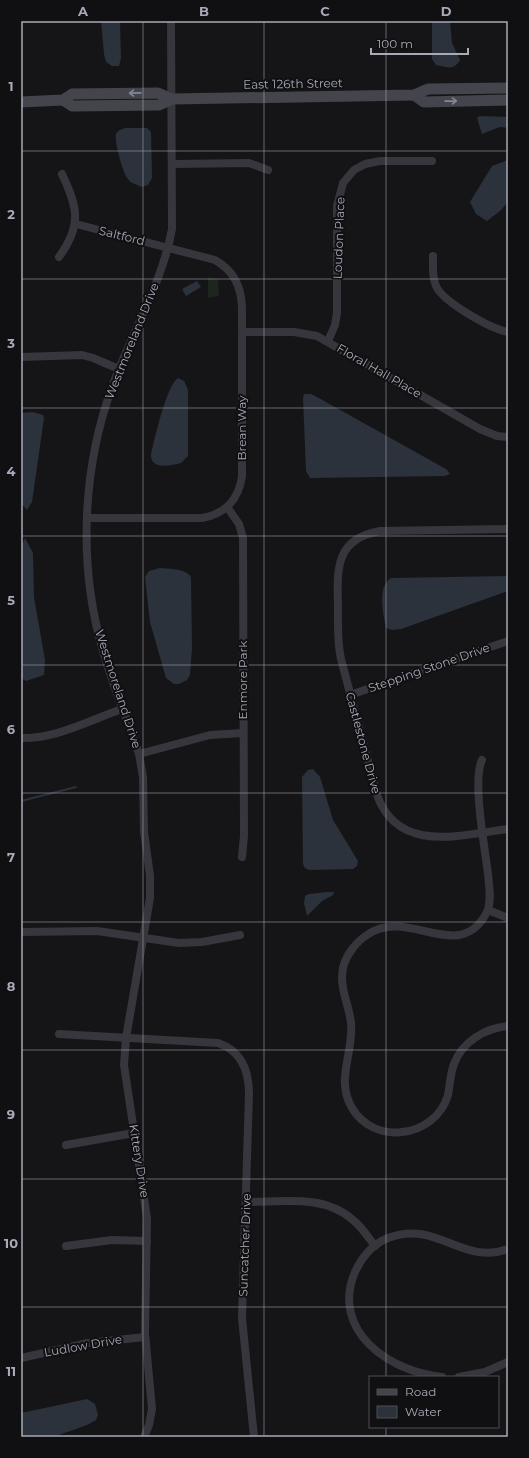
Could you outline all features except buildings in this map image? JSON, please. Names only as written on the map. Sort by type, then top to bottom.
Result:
[{"type":"main road","name":"East 126th Street","points":[[21,102],[63,100],[72,94],[158,92],[172,99],[414,95],[428,89],[508,88]]},
{"type":"main road","name":"East 126th Street","points":[[414,95],[424,102],[508,100]]},
{"type":"street","name":"Westmoreland Drive","points":[[150,886],[144,832],[143,777],[139,754],[102,650],[88,569],[87,518],[95,449],[107,401],[169,248],[173,220],[171,21]]},
{"type":"street","name":"Loudon Place","points":[[328,341],[335,325],[337,313],[337,206],[343,183],[354,170],[368,163],[380,161],[432,161]]},
{"type":"street","points":[[173,164],[249,163],[268,170]]},
{"type":"street","points":[[59,257],[70,241],[76,224],[74,203],[62,174]]},
{"type":"street","name":"Saltford","points":[[76,224],[169,248]]},
{"type":"street","name":"Brean Way","points":[[87,518],[202,518],[214,515],[227,507],[239,491],[242,476],[241,293],[237,281],[230,271],[215,260],[169,248]]},
{"type":"street","points":[[433,256],[434,282],[445,298],[492,327],[508,332]]},
{"type":"street","name":"Floral Hall Place","points":[[242,332],[299,332],[328,341],[480,429],[497,436],[508,438]]},
{"type":"street","points":[[21,357],[82,355],[119,369]]},
{"type":"street","name":"Enmore Park","points":[[227,507],[239,524],[243,538],[244,836],[242,857]]},
{"type":"street","name":"Castlestone Drive","points":[[508,529],[380,531],[363,535],[349,545],[338,564],[337,589],[339,649],[377,795],[384,812],[393,822],[407,832],[426,837],[508,829]]},
{"type":"street","name":"Stepping Stone Drive","points":[[350,695],[508,641]]},
{"type":"street","points":[[21,738],[35,738],[54,734],[122,708]]},
{"type":"street","points":[[139,754],[210,734],[243,733]]},
{"type":"street","points":[[482,760],[478,780],[489,889],[488,910],[478,924],[465,933],[443,936],[408,926],[388,926],[366,935],[352,949],[345,963],[342,977],[342,990],[351,1028],[350,1049],[344,1080],[347,1099],[359,1118],[378,1130],[399,1133],[420,1127],[433,1118],[444,1104],[454,1065],[466,1046],[484,1032],[508,1026]]},
{"type":"street","name":"Kittery Drive","points":[[144,1437],[149,1425],[152,1408],[145,1337],[147,1242],[145,1196],[125,1076],[126,1038],[149,904],[150,886]]},
{"type":"street","points":[[488,910],[508,918]]},
{"type":"street","points":[[21,932],[98,931],[170,943],[190,943],[240,935]]},
{"type":"street","points":[[59,1034],[126,1038]]},
{"type":"street","name":"Suncatcher Drive","points":[[126,1038],[218,1043],[231,1050],[238,1056],[245,1067],[249,1082],[242,1324],[254,1437]]},
{"type":"street","points":[[66,1145],[134,1133]]},
{"type":"street","points":[[246,1202],[308,1202],[330,1206],[354,1220],[375,1246]]},
{"type":"street","points":[[435,1376],[422,1374],[398,1365],[375,1350],[358,1331],[350,1307],[350,1290],[357,1268],[375,1246],[394,1236],[418,1233],[438,1238],[462,1248],[477,1252],[492,1253],[508,1249]]},
{"type":"street","points":[[66,1246],[112,1240],[147,1242]]},
{"type":"street","name":"Ludlow Drive","points":[[21,1358],[88,1343],[145,1337]]},
{"type":"street","points":[[464,1376],[485,1372],[508,1362]]},
{"type":"shaded area","points":[[208,278],[218,279],[219,296],[208,298]]},
{"type":"water","points":[[101,21],[120,21],[121,58],[119,66],[112,66],[106,62]]},
{"type":"water","points":[[432,21],[450,21],[452,43],[460,60],[453,67],[436,65],[432,59]]},
{"type":"water","points":[[480,116],[508,117],[508,128],[500,127],[482,134],[477,118]]},
{"type":"water","points":[[147,128],[151,132],[152,178],[148,185],[141,187],[129,181],[121,164],[116,134],[122,129]]},
{"type":"water","points":[[508,160],[508,202],[500,211],[487,221],[476,214],[470,202],[492,166]]},
{"type":"water","points":[[197,281],[201,287],[186,296],[182,289]]},
{"type":"water","points":[[178,378],[184,381],[188,390],[188,456],[181,463],[166,466],[157,465],[154,463],[151,454],[158,425],[165,401],[174,382]]},
{"type":"water","points":[[304,394],[311,394],[317,397],[446,469],[450,474],[445,476],[310,478],[306,471]]},
{"type":"water","points":[[33,412],[43,415],[44,418],[32,502],[27,510],[21,503],[21,413]]},
{"type":"water","points":[[25,538],[33,553],[34,597],[45,660],[44,675],[26,681],[21,678],[21,547]]},
{"type":"water","points":[[160,568],[181,570],[191,577],[192,648],[190,675],[187,680],[179,684],[174,684],[166,678],[150,622],[145,577],[149,571]]},
{"type":"water","points":[[508,576],[508,591],[401,629],[392,630],[386,628],[382,594],[384,587],[391,578]]},
{"type":"water","points":[[313,769],[320,777],[333,820],[358,861],[357,866],[353,869],[309,870],[305,868],[303,864],[302,777],[308,770]]},
{"type":"water","points":[[334,892],[333,895],[322,901],[307,916],[304,903],[305,896],[309,894]]},
{"type":"water","points":[[87,1399],[95,1404],[98,1415],[96,1420],[87,1425],[53,1437],[21,1437],[21,1413]]},
{"type":"waterway","points":[[21,801],[76,787]]}]
